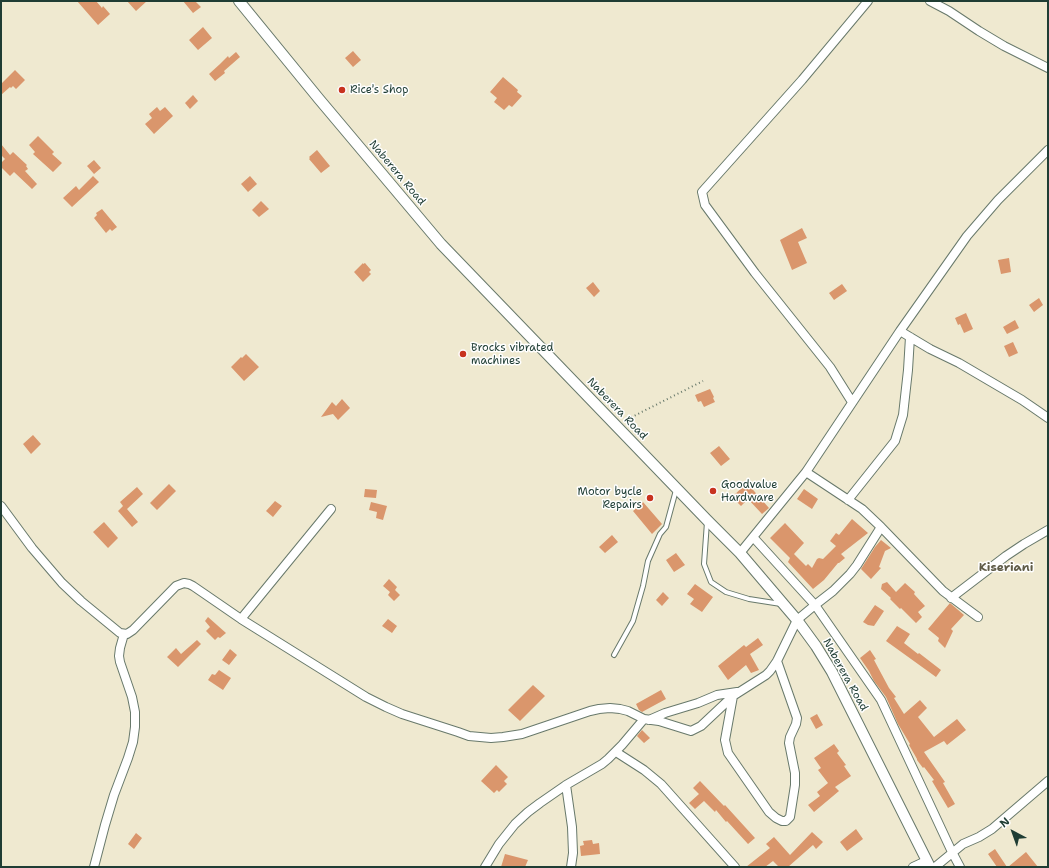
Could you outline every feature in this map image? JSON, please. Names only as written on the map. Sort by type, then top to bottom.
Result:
[{"type":"street","name":"Naberera Road","points":[[239,1],[441,244],[740,553],[797,620],[816,646],[832,672],[930,865]]},
{"type":"street","points":[[852,402],[830,367],[705,205],[702,192],[802,80],[868,1]]},
{"type":"street","points":[[930,1],[949,11],[1004,46],[1048,68]]},
{"type":"street","points":[[740,553],[806,472],[900,331],[967,236],[998,200],[1048,150]]},
{"type":"street","points":[[900,331],[1022,400],[1048,418]]},
{"type":"street","points":[[848,500],[895,441],[903,415],[910,337]]},
{"type":"street","points":[[806,472],[862,509],[950,598],[978,617]]},
{"type":"street","points":[[241,619],[331,509]]},
{"type":"street","points":[[2,511],[62,583],[118,632],[124,634],[133,630],[172,588],[184,583],[192,586],[241,619],[366,698],[402,714],[469,736],[492,738],[522,734],[599,709],[610,708],[620,709],[646,720],[659,721],[691,731],[701,726],[736,693],[766,675],[774,667],[797,620],[833,591],[850,574],[881,527]]},
{"type":"street","points":[[950,598],[1006,556],[1048,530]]},
{"type":"street","points":[[753,537],[815,605],[881,700],[960,867]]},
{"type":"street","points":[[94,867],[114,795],[133,742],[135,727],[135,712],[132,697],[119,656],[124,634]]},
{"type":"street","points":[[736,693],[725,740],[728,753],[769,812],[776,818],[786,822],[790,817],[795,785],[795,773],[789,743],[797,718],[777,661]]},
{"type":"street","points":[[484,867],[499,844],[515,824],[528,812],[566,785],[602,764],[616,752],[646,720],[717,695],[736,693]]},
{"type":"street","points":[[616,752],[644,770],[661,784],[734,867]]},
{"type":"street","points":[[913,867],[930,865],[963,844],[992,829],[1048,781]]},
{"type":"street","points":[[566,785],[572,827],[573,854],[571,867]]},
{"type":"lane","points":[[614,655],[633,621],[648,562],[660,534],[665,530],[676,488]]},
{"type":"lane","points":[[707,520],[704,564],[711,582],[726,592],[749,600],[785,605]]},
{"type":"path","points":[[616,425],[703,381]]},
{"type":"building","points":[[77,1],[96,1],[110,14],[98,25]]},
{"type":"building","points":[[127,1],[147,1],[136,11]]},
{"type":"building","points":[[183,1],[195,1],[201,7],[193,13]]},
{"type":"building","points":[[203,27],[212,38],[198,50],[189,40]]},
{"type":"building","points":[[353,51],[361,60],[353,67],[345,58]]},
{"type":"building","points":[[236,52],[240,57],[215,81],[209,74],[228,56],[229,58]]},
{"type":"building","points":[[15,70],[25,80],[16,89],[13,86],[11,88],[10,87],[1,95],[1,84]]},
{"type":"building","points":[[503,77],[518,90],[517,92],[522,96],[512,107],[509,105],[504,110],[494,102],[497,98],[490,92]]},
{"type":"building","points":[[193,95],[198,101],[190,109],[185,103]]},
{"type":"building","points":[[157,107],[160,111],[165,107],[173,116],[154,134],[145,124],[152,118],[149,114]]},
{"type":"building","points":[[38,136],[54,152],[52,154],[62,163],[53,172],[33,154],[35,152],[29,145]]},
{"type":"building","points":[[1,144],[10,155],[13,152],[27,165],[26,166],[28,169],[25,171],[37,184],[32,189],[14,172],[10,176],[1,167],[1,163],[5,159],[1,155]]},
{"type":"building","points":[[317,150],[330,166],[321,173],[309,159],[309,157]]},
{"type":"building","points":[[94,160],[101,168],[94,174],[87,166]]},
{"type":"building","points":[[93,176],[99,182],[72,207],[63,198],[76,186],[79,190]]},
{"type":"building","points":[[250,176],[257,184],[248,192],[241,184]]},
{"type":"building","points":[[261,201],[269,209],[259,217],[252,210]]},
{"type":"building","points":[[102,209],[117,227],[112,231],[110,229],[106,233],[94,218],[97,215],[96,213]]},
{"type":"building","points":[[802,228],[807,238],[798,242],[807,263],[792,270],[780,240]]},
{"type":"building","points":[[1009,258],[1011,272],[1001,274],[998,260]]},
{"type":"building","points":[[363,263],[365,263],[371,270],[369,272],[371,274],[363,282],[354,272]]},
{"type":"building","points":[[593,282],[600,291],[594,297],[586,288]]},
{"type":"building","points":[[842,284],[847,291],[834,300],[829,293]]},
{"type":"building","points":[[1039,298],[1043,305],[1034,312],[1029,305]]},
{"type":"building","points":[[966,313],[973,329],[964,333],[960,324],[958,325],[955,318]]},
{"type":"building","points":[[1015,320],[1019,328],[1007,334],[1003,327]]},
{"type":"building","points":[[1013,342],[1018,353],[1009,357],[1004,346]]},
{"type":"building","points":[[246,354],[259,367],[244,381],[231,367]]},
{"type":"building","points":[[710,389],[715,402],[704,407],[701,401],[698,402],[695,395]]},
{"type":"building","points":[[342,399],[350,408],[338,420],[333,414],[321,417],[332,402],[336,406]]},
{"type":"building","points":[[33,435],[41,444],[31,454],[23,444]]},
{"type":"building","points":[[719,446],[730,459],[721,466],[710,453]]},
{"type":"building","points":[[747,483],[769,508],[762,514],[748,499],[741,506],[732,497]]},
{"type":"building","points":[[169,484],[176,491],[157,510],[150,503]]},
{"type":"building","points":[[137,487],[143,494],[127,509],[138,522],[132,527],[118,511],[123,506],[120,502]]},
{"type":"building","points":[[365,489],[377,490],[376,498],[364,497]]},
{"type":"building","points":[[804,489],[818,499],[812,509],[797,499]]},
{"type":"building","points":[[275,501],[282,506],[273,517],[266,511]]},
{"type":"building","points":[[371,502],[387,506],[383,520],[376,518],[377,512],[369,510]]},
{"type":"building","points":[[643,502],[662,524],[652,534],[633,511]]},
{"type":"building","points":[[852,519],[868,533],[841,554],[845,558],[838,563],[824,580],[813,589],[788,562],[790,558],[770,538],[785,523],[804,543],[794,554],[806,566],[808,564],[812,568],[817,559],[823,559],[836,546],[830,541],[836,533],[839,535]]},
{"type":"building","points":[[104,522],[118,538],[108,548],[93,532]]},
{"type":"building","points":[[612,535],[618,542],[605,553],[599,547]]},
{"type":"building","points":[[881,540],[891,548],[885,551],[879,567],[881,568],[871,579],[861,569]]},
{"type":"building","points":[[676,553],[685,565],[674,572],[666,560]]},
{"type":"building","points":[[389,579],[397,587],[395,590],[400,595],[394,601],[388,595],[390,592],[383,586]]},
{"type":"building","points":[[887,582],[896,592],[905,583],[915,592],[914,594],[925,606],[918,612],[922,617],[916,623],[881,589],[882,584]]},
{"type":"building","points":[[695,584],[713,597],[702,612],[690,604],[694,599],[687,594]]},
{"type":"building","points":[[663,592],[669,598],[662,606],[656,600]]},
{"type":"building","points":[[950,603],[964,615],[951,629],[953,631],[945,648],[938,641],[939,638],[928,629]]},
{"type":"building","points":[[875,605],[884,611],[874,626],[868,625],[863,622]]},
{"type":"building","points":[[208,617],[226,633],[220,638],[218,637],[215,640],[206,631],[210,627],[205,621]]},
{"type":"building","points":[[388,619],[397,626],[392,633],[382,626]]},
{"type":"building","points":[[897,626],[910,634],[904,643],[941,670],[936,677],[886,641]]},
{"type":"building","points":[[758,638],[763,645],[750,654],[759,670],[751,673],[746,665],[728,680],[718,666],[744,645],[746,647]]},
{"type":"building","points":[[197,640],[201,644],[178,667],[167,657],[176,648],[181,654]]},
{"type":"building","points":[[230,649],[237,655],[229,665],[222,660]]},
{"type":"building","points":[[870,650],[876,659],[874,660],[889,688],[896,697],[894,698],[904,714],[920,700],[927,708],[918,717],[934,737],[957,719],[966,730],[947,745],[944,741],[924,752],[945,782],[943,783],[955,804],[948,808],[932,781],[934,780],[917,760],[886,697],[860,658]]},
{"type":"building","points":[[219,670],[231,678],[223,690],[208,680],[212,674],[215,675]]},
{"type":"building","points":[[533,685],[545,696],[520,721],[508,710]]},
{"type":"building","points":[[661,690],[666,699],[642,712],[639,710],[636,704]]},
{"type":"building","points":[[817,714],[823,725],[816,729],[810,718]]},
{"type":"building","points":[[642,730],[650,738],[644,743],[637,736]]},
{"type":"building","points":[[834,744],[839,751],[837,753],[846,765],[844,766],[851,776],[835,787],[839,791],[814,812],[808,805],[820,796],[817,792],[828,783],[818,770],[821,768],[814,758]]},
{"type":"building","points":[[496,765],[508,777],[504,781],[507,784],[499,792],[497,790],[494,793],[481,781]]},
{"type":"building","points":[[700,781],[724,806],[725,805],[755,838],[748,844],[716,810],[715,812],[704,801],[695,809],[689,803],[699,794],[693,788]]},
{"type":"building","points":[[856,829],[863,839],[847,851],[840,842]]},
{"type":"building","points":[[812,832],[823,842],[816,849],[813,845],[788,867],[779,867],[773,861],[765,867],[746,867],[770,848],[766,844],[774,837],[790,855]]},
{"type":"building","points":[[136,833],[142,838],[134,849],[128,844]]},
{"type":"building","points":[[592,840],[593,844],[599,843],[600,854],[581,856],[580,846],[584,845],[583,841]]},
{"type":"building","points":[[995,849],[1007,867],[997,867],[988,854]]},
{"type":"building","points":[[1026,852],[1038,867],[1008,867]]},
{"type":"building","points":[[505,854],[528,860],[525,867],[501,867]]},
{"type":"place","name":"Rice's Shop","points":[[342,90]]},
{"type":"place","name":"Brocks vibrated machines","points":[[463,354]]},
{"type":"place","name":"Goodvalue Hardware","points":[[713,491]]},
{"type":"place","name":"Motor bycle Repairs","points":[[650,498]]},
{"type":"district","name":"Kiseriani","points":[[1006,568]]}]
